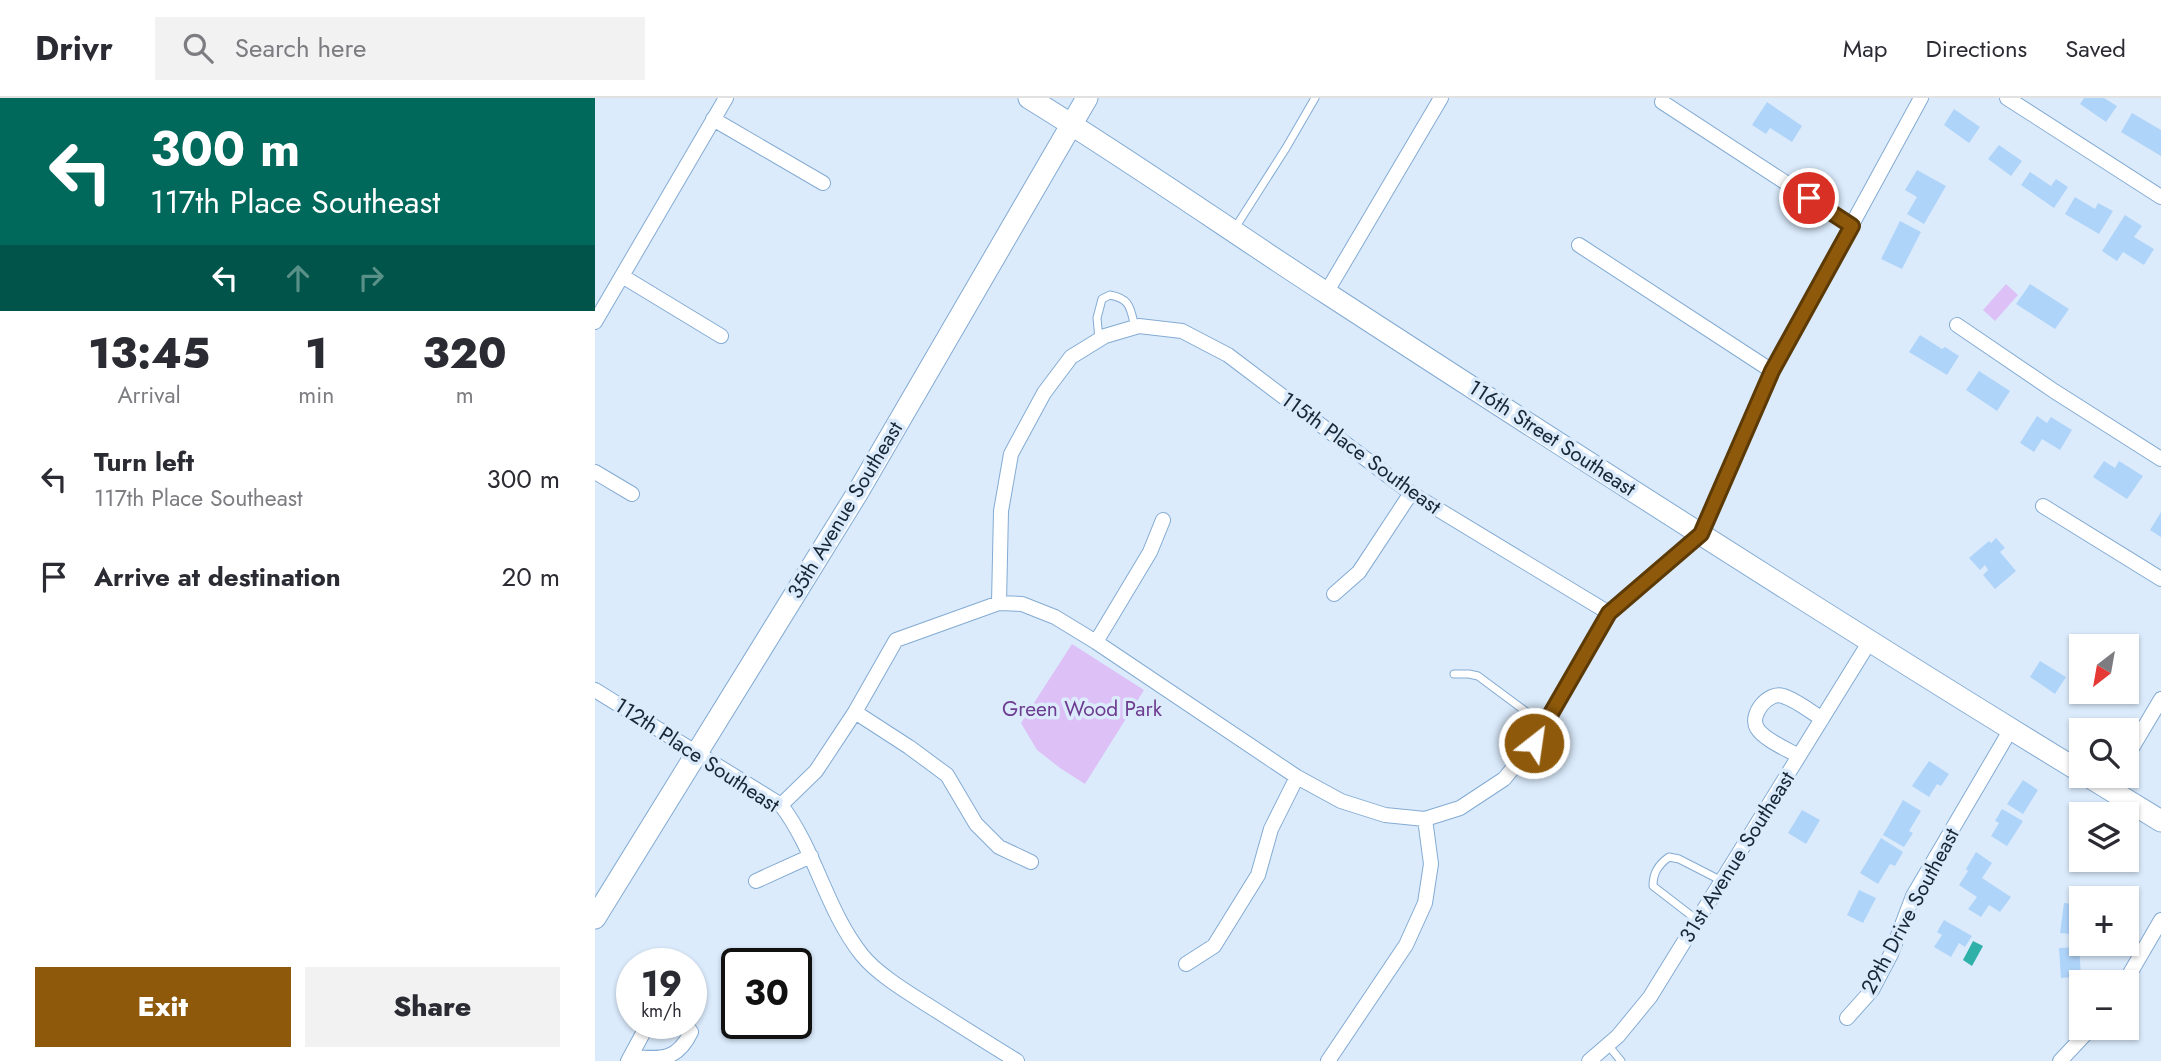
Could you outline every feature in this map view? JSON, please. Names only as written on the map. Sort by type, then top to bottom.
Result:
[{"type":"street","points":[[595,321],[726,98]]},
{"type":"street","name":"116th Street Southeast","points":[[1028,98],[1701,534],[2069,765]]},
{"type":"street","name":"35th Avenue Southeast","points":[[596,913],[857,492],[1087,98]]},
{"type":"street","points":[[1326,293],[1441,98]]},
{"type":"street","points":[[781,805],[816,771],[855,712],[896,640],[999,603],[1022,604],[1055,617],[1297,777],[1341,801],[1385,815],[1425,819],[1460,808],[1504,779],[1534,743],[1609,613],[1701,534],[1772,371],[1921,98]]},
{"type":"street","points":[[2007,98],[2161,197]]},
{"type":"street","points":[[1662,102],[1852,226]]},
{"type":"street","points":[[713,119],[823,183]]},
{"type":"street","points":[[1579,245],[1772,371]]},
{"type":"street","points":[[622,276],[721,336]]},
{"type":"street","name":"115th Place Southeast","points":[[999,603],[1001,511],[1011,454],[1044,393],[1071,357],[1102,338],[1139,326],[1182,331],[1228,355],[1411,493],[1609,613]]},
{"type":"street","points":[[1957,326],[2161,459]]},
{"type":"street","points":[[595,472],[632,494]]},
{"type":"street","points":[[1334,594],[1359,572],[1411,493]]},
{"type":"street","points":[[2043,506],[2161,579]]},
{"type":"street","points":[[1096,642],[1150,552],[1163,520]]},
{"type":"street","name":"31st Avenue Southeast","points":[[1589,1061],[1618,1036],[1650,997],[1870,640]]},
{"type":"street","name":"112th Place Southeast","points":[[595,690],[781,805],[796,824],[835,912],[863,957],[899,987],[1017,1061]]},
{"type":"street","points":[[1799,756],[1757,729],[1755,720],[1759,708],[1766,700],[1779,695],[1822,719]]},
{"type":"street","points":[[2139,736],[2161,699]]},
{"type":"street","points":[[855,712],[947,775],[976,824],[999,847],[1031,862]]},
{"type":"street","name":"29th Drive Southeast","points":[[1847,1018],[1873,990],[1891,954],[1913,895],[2011,729]]},
{"type":"street","points":[[1186,964],[1214,946],[1258,875],[1271,829],[1297,777]]},
{"type":"street","points":[[2120,788],[2161,821]]},
{"type":"street","points":[[1328,1061],[1406,945],[1425,903],[1431,864],[1425,819]]},
{"type":"street","points":[[756,881],[811,856]]},
{"type":"street","points":[[2132,970],[2161,920]]},
{"type":"street","points":[[639,1039],[629,1059],[674,1057],[685,1047],[688,1039]]},
{"type":"street","points":[[2060,1061],[2080,1040]]},
{"type":"lane","points":[[1233,231],[1315,98]]},
{"type":"lane","points":[[1102,338],[1097,318],[1102,299],[1110,295],[1121,297],[1130,304],[1135,327]]},
{"type":"lane","points":[[1454,674],[1478,676],[1544,725]]},
{"type":"lane","points":[[1697,920],[1653,887],[1655,871],[1661,862],[1669,857],[1679,859],[1722,881]]},
{"type":"lane","points":[[1608,1045],[1621,1061]]},
{"type":"green space","points":[[2006,284],[2018,295],[1995,321],[1983,310]]},
{"type":"green space","name":"Green Wood Park","points":[[1072,644],[1144,690],[1085,784],[1037,750],[1021,723]]},
{"type":"shaded area","points":[[1973,941],[1983,946],[1972,966],[1963,960]]},
{"type":"building","points":[[2084,98],[2104,98],[2117,106],[2106,122],[2080,104]]},
{"type":"building","points":[[1767,102],[1802,126],[1792,142],[1770,128],[1766,134],[1752,125]]},
{"type":"building","points":[[1954,109],[1980,127],[1969,143],[1944,125]]},
{"type":"building","points":[[2132,113],[2161,130],[2161,156],[2121,132]]},
{"type":"building","points":[[1999,145],[2022,161],[2011,176],[1988,159]]},
{"type":"building","points":[[1917,170],[1946,186],[1924,224],[1907,214],[1917,197],[1905,190]]},
{"type":"building","points":[[2030,172],[2051,186],[2056,179],[2068,187],[2054,208],[2021,185]]},
{"type":"building","points":[[2075,197],[2095,209],[2098,203],[2113,211],[2099,234],[2065,214]]},
{"type":"building","points":[[2125,215],[2142,226],[2134,237],[2154,249],[2144,265],[2123,252],[2117,261],[2102,251]]},
{"type":"building","points":[[1900,221],[1921,232],[1902,269],[1881,259]]},
{"type":"building","points":[[2030,284],[2069,309],[2055,329],[2016,304]]},
{"type":"building","points":[[1920,335],[1959,356],[1947,375],[1909,352]]},
{"type":"building","points":[[1979,371],[2010,391],[1997,411],[1966,390]]},
{"type":"building","points":[[2037,416],[2047,423],[2051,417],[2072,430],[2060,450],[2042,439],[2034,452],[2020,443]]},
{"type":"building","points":[[2104,461],[2115,468],[2119,461],[2143,476],[2127,499],[2093,477]]},
{"type":"building","points":[[2161,512],[2161,537],[2150,530]]},
{"type":"building","points":[[1996,538],[2005,548],[2000,552],[2016,571],[1995,589],[1983,575],[1988,570],[1985,565],[1980,570],[1969,558]]},
{"type":"building","points":[[2040,661],[2066,677],[2055,694],[2030,677]]},
{"type":"building","points":[[1929,761],[1949,774],[1941,786],[1937,784],[1929,797],[1912,786]]},
{"type":"building","points":[[2023,780],[2038,790],[2023,814],[2007,804]]},
{"type":"building","points":[[1903,800],[1921,811],[1909,831],[1913,833],[1904,847],[1883,835]]},
{"type":"building","points":[[2002,809],[2023,821],[2007,846],[1991,836],[1999,823],[1995,821]]},
{"type":"building","points":[[1802,810],[1820,820],[1806,844],[1788,833]]},
{"type":"building","points":[[1881,838],[1903,852],[1895,866],[1890,864],[1878,884],[1860,873]]},
{"type":"building","points":[[1976,852],[1992,863],[1982,878],[2011,897],[2000,912],[1989,905],[1981,917],[1968,909],[1977,897],[1959,885]]},
{"type":"building","points":[[1859,890],[1876,898],[1863,923],[1847,915]]},
{"type":"building","points":[[2064,903],[2069,904],[2069,934],[2060,933]]},
{"type":"building","points":[[1944,920],[1972,936],[1965,947],[1959,943],[1951,957],[1934,947],[1942,935],[1937,932]]},
{"type":"building","points":[[2059,948],[2069,948],[2069,956],[2080,956],[2081,970],[2069,970],[2069,977],[2061,978]]},
{"type":"route","points":[[1534,743],[1609,613],[1701,534],[1772,371],[1852,226],[1809,198]]}]
